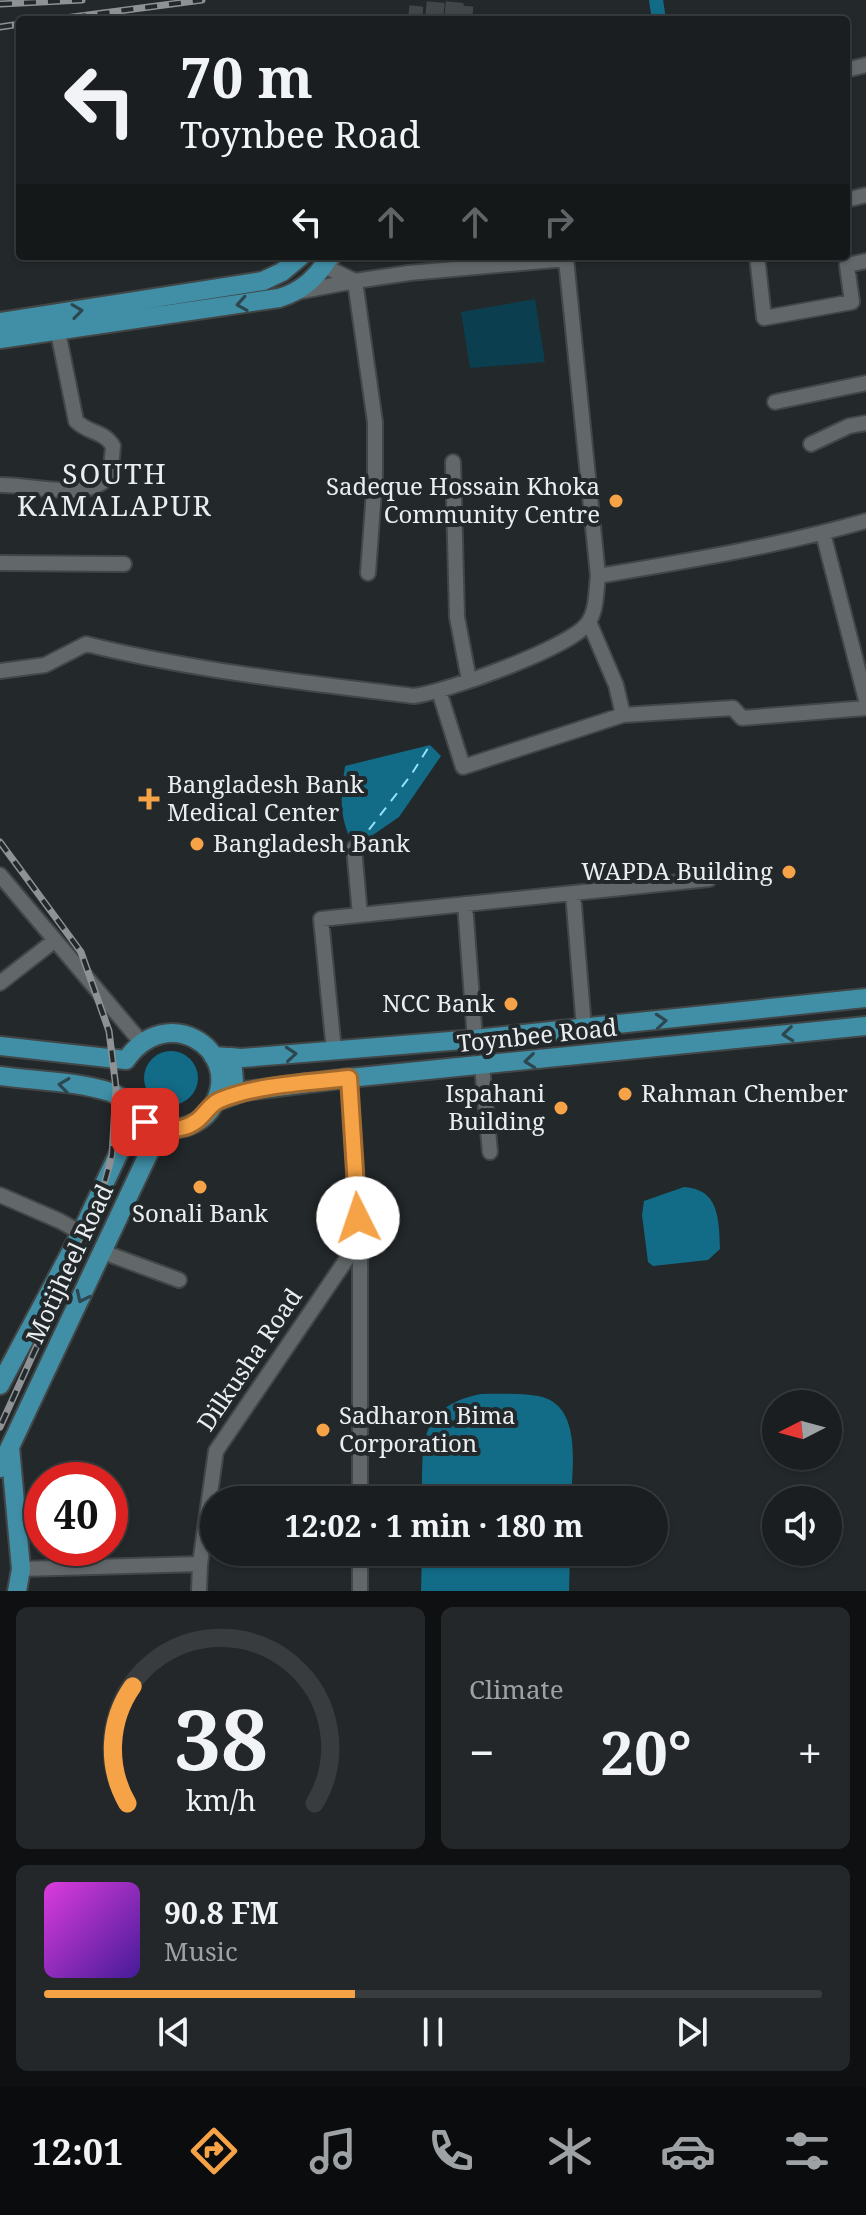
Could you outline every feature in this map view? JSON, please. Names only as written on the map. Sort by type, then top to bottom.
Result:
[{"type":"main road","points":[[0,322],[263,281],[282,272],[296,260]]},
{"type":"main road","points":[[0,339],[259,302],[297,292],[312,280],[325,260]]},
{"type":"main road","name":"Toynbee Road","points":[[222,1057],[475,1039],[866,998]]},
{"type":"main road","name":"Toynbee Road","points":[[169,1129],[184,1128],[197,1122],[215,1102],[245,1091],[866,1026]]},
{"type":"main road","points":[[0,1046],[126,1060],[141,1042],[154,1035],[183,1033],[222,1057],[235,1094]]},
{"type":"main road","points":[[215,1102],[222,1057]]},
{"type":"main road","points":[[0,1076],[109,1092],[130,1106],[145,1122],[169,1129]]},
{"type":"main road","name":"Motijheel Road","points":[[0,1385],[81,1233],[132,1125],[130,1106]]},
{"type":"main road","name":"Motijheel Road","points":[[0,1468],[154,1142],[169,1129]]},
{"type":"main road","points":[[10,1447],[21,1569],[17,1591]]},
{"type":"street","points":[[327,260],[355,281],[375,422],[375,477],[368,573]]},
{"type":"street","points":[[297,292],[409,273],[555,260]]},
{"type":"street","points":[[566,260],[598,576],[589,622],[616,685],[623,715]]},
{"type":"street","points":[[757,260],[764,318],[852,302],[847,265],[866,261]]},
{"type":"street","points":[[0,485],[85,490],[98,486],[109,475],[113,446],[107,436],[83,428],[76,421],[58,332]]},
{"type":"street","points":[[775,402],[866,383]]},
{"type":"street","points":[[811,444],[849,426],[866,423]]},
{"type":"street","points":[[453,462],[457,617],[469,680]]},
{"type":"street","points":[[598,576],[705,559],[866,521]]},
{"type":"street","points":[[823,533],[866,700]]},
{"type":"street","points":[[0,563],[124,564]]},
{"type":"street","points":[[0,671],[45,665],[86,644],[153,661],[219,672],[414,696],[439,691],[566,642],[589,622]]},
{"type":"street","points":[[439,691],[463,767],[623,715],[733,708],[742,718],[866,708]]},
{"type":"street","points":[[354,848],[360,915]]},
{"type":"street","points":[[0,875],[141,1042]]},
{"type":"street","points":[[334,1051],[321,919],[709,879]]},
{"type":"street","points":[[573,893],[584,1028]]},
{"type":"street","points":[[465,904],[475,1039]]},
{"type":"street","points":[[0,983],[54,941]]},
{"type":"street","points":[[482,1066],[490,1152]]},
{"type":"street","points":[[349,1078],[360,1240],[360,1486]]},
{"type":"street","points":[[0,1195],[81,1233]]},
{"type":"street","name":"Dilkusha Road","points":[[211,1486],[216,1451],[360,1240]]},
{"type":"street","points":[[103,1252],[179,1280]]},
{"type":"street","points":[[21,1569],[200,1564]]},
{"type":"street","name":"Dilkusha Road","points":[[199,1591],[200,1564]]},
{"type":"street","points":[[360,1566],[360,1591]]},
{"type":"shaded area","points":[[535,299],[545,362],[470,368],[461,312]]},
{"type":"shaded area","points":[[430,745],[441,756],[399,817],[354,848],[342,808],[345,766]]},
{"type":"shaded area","points":[[171,1051],[190,1059],[198,1078],[190,1097],[171,1105],[152,1097],[144,1078],[152,1059]]},
{"type":"shaded area","points":[[684,1187],[696,1189],[711,1200],[719,1227],[720,1249],[708,1260],[653,1266],[648,1262],[642,1215],[644,1201]]},
{"type":"shaded area","points":[[481,1394],[517,1394],[552,1401],[562,1411],[572,1439],[572,1486],[422,1486],[422,1462],[428,1432],[444,1408]]},
{"type":"shaded area","points":[[422,1566],[570,1566],[569,1591],[421,1591]]},
{"type":"waterway","points":[[656,0],[658,16]]},
{"type":"ferry route","points":[[358,844],[430,745]]},
{"type":"tunnel","points":[[415,16],[417,0]]},
{"type":"tunnel","points":[[434,16],[436,0]]},
{"type":"tunnel","points":[[453,16],[455,0]]},
{"type":"tunnel","points":[[465,16],[467,0]]},
{"type":"railway","points":[[0,4],[82,0]]},
{"type":"railway","points":[[80,16],[202,0]]},
{"type":"railway","points":[[0,27],[16,25]]},
{"type":"railway","points":[[0,842],[81,952],[109,1031],[116,1088],[112,1155],[95,1218],[0,1427]]},
{"type":"place","name":"Sadeque Hossain Khoka Community Centre","points":[[616,501]]},
{"type":"place","name":"Bangladesh Bank Medical Center","points":[[149,799]]},
{"type":"place","name":"Bangladesh Bank","points":[[197,844]]},
{"type":"place","name":"WAPDA Building","points":[[789,872]]},
{"type":"place","name":"NCC Bank","points":[[511,1004]]},
{"type":"place","name":"Rahman Chember","points":[[625,1094]]},
{"type":"place","name":"Ispahani Building","points":[[561,1108]]},
{"type":"place","name":"Sonali Bank","points":[[200,1187]]},
{"type":"place","name":"Sadharon Bima Corporation","points":[[323,1430]]},
{"type":"district","name":"SOUTH KAMALAPUR","points":[[115,490]]},
{"type":"route","points":[[145,1122],[169,1129],[184,1128],[197,1122],[215,1102],[245,1091],[349,1078],[358,1218]]}]
